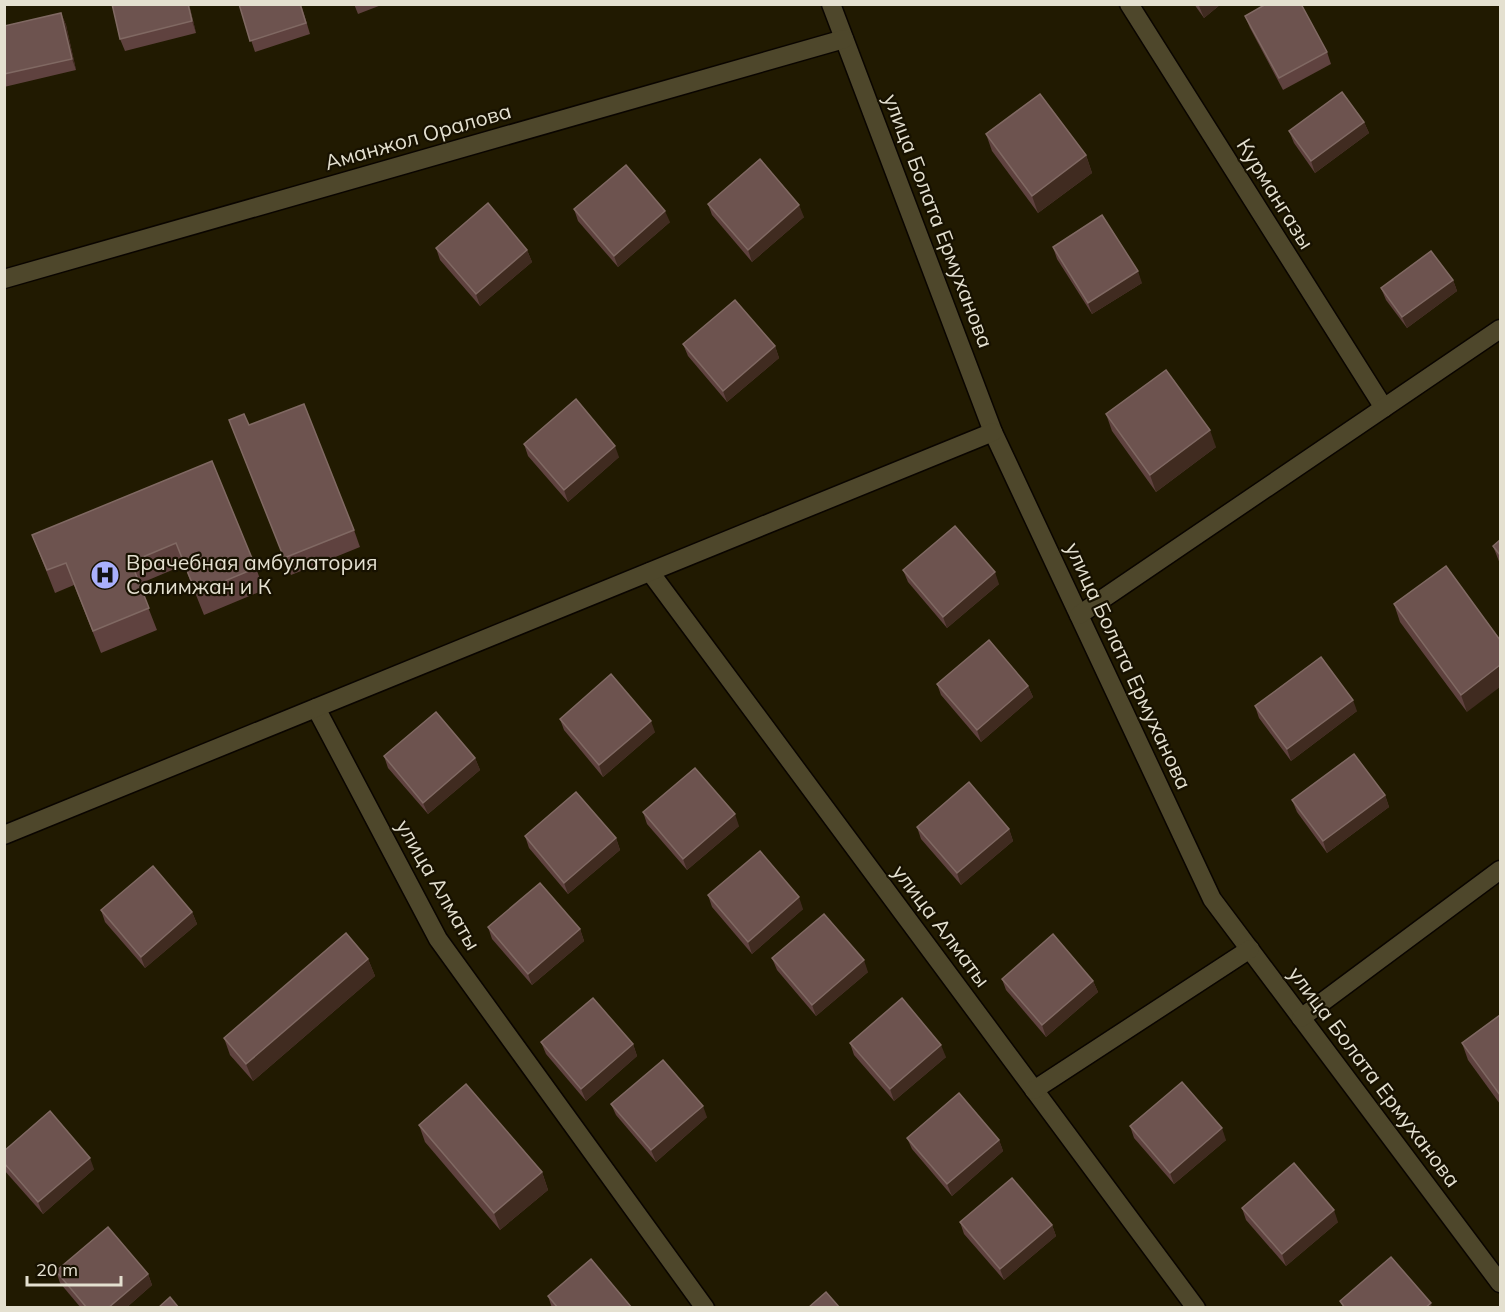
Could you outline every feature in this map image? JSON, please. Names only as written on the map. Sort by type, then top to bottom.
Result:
[{"type":"street","name":"улица Болата Ермуханова","points":[[831,4],[993,432],[1212,899],[1500,1283]]},
{"type":"street","name":"Курмангазы","points":[[1129,4],[1384,408]]},
{"type":"street","name":"Аманжол Оралова","points":[[4,279],[844,39]]},
{"type":"street","points":[[1079,615],[1500,329]]},
{"type":"street","points":[[4,835],[993,432]]},
{"type":"street","name":"улица Алматы","points":[[650,572],[1196,1308]]},
{"type":"street","name":"улица Алматы","points":[[316,708],[438,939],[705,1308]]},
{"type":"street","points":[[1302,1018],[1500,870]]},
{"type":"street","points":[[1034,1090],[1250,949]]},
{"type":"building","points":[[112,4],[188,4],[192,21],[120,39]]},
{"type":"building","points":[[239,4],[300,4],[306,23],[250,41]]},
{"type":"building","points":[[1266,4],[1301,4],[1327,52],[1279,78],[1245,16]]},
{"type":"building","points":[[61,13],[72,59],[4,74],[4,26]]},
{"type":"building","points":[[1342,92],[1364,122],[1311,161],[1289,131]]},
{"type":"building","points":[[1040,94],[1086,155],[1032,196],[986,134]]},
{"type":"building","points":[[760,159],[799,205],[748,250],[708,204]]},
{"type":"building","points":[[626,165],[665,211],[614,256],[574,209]]},
{"type":"building","points":[[488,203],[527,250],[476,294],[436,248]]},
{"type":"building","points":[[1102,215],[1138,271],[1088,303],[1053,247]]},
{"type":"building","points":[[1431,251],[1453,280],[1402,317],[1381,288]]},
{"type":"building","points":[[735,300],[775,346],[723,391],[683,344]]},
{"type":"building","points":[[1166,370],[1210,430],[1150,475],[1106,414]]},
{"type":"building","points":[[576,399],[615,446],[564,490],[524,444]]},
{"type":"building","points":[[304,404],[354,530],[284,558],[229,420],[244,414],[249,425]]},
{"type":"building","name":"Врачебная амбулатория Салимжан и К","points":[[212,461],[256,568],[196,593],[176,543],[131,562],[149,608],[93,631],[66,563],[47,570],[32,535]]},
{"type":"building","points":[[955,526],[995,572],[943,617],[903,570]]},
{"type":"building","points":[[1500,540],[1500,555],[1493,546]]},
{"type":"building","points":[[1446,566],[1500,640],[1500,665],[1461,695],[1394,604]]},
{"type":"building","points":[[989,640],[1028,686],[977,730],[937,684]]},
{"type":"building","points":[[1321,657],[1353,700],[1287,749],[1255,706]]},
{"type":"building","points":[[611,674],[651,721],[599,765],[560,719]]},
{"type":"building","points":[[436,712],[475,758],[423,803],[384,756]]},
{"type":"building","points":[[1354,754],[1385,795],[1323,841],[1292,800]]},
{"type":"building","points":[[695,768],[735,814],[683,859],[643,812]]},
{"type":"building","points":[[969,782],[1009,829],[957,873],[917,827]]},
{"type":"building","points":[[576,792],[616,838],[564,883],[525,836]]},
{"type":"building","points":[[760,851],[799,897],[748,942],[708,895]]},
{"type":"building","points":[[153,866],[192,912],[141,957],[101,910]]},
{"type":"building","points":[[540,883],[580,929],[528,974],[488,927]]},
{"type":"building","points":[[824,914],[864,960],[812,1005],[772,958]]},
{"type":"building","points":[[346,933],[368,959],[246,1064],[224,1038]]},
{"type":"building","points":[[1053,934],[1093,981],[1042,1025],[1002,979]]},
{"type":"building","points":[[593,998],[633,1044],[581,1089],[541,1042]]},
{"type":"building","points":[[902,998],[941,1045],[890,1089],[850,1043]]},
{"type":"building","points":[[1500,1015],[1500,1095],[1462,1043]]},
{"type":"building","points":[[663,1060],[703,1106],[651,1150],[611,1104]]},
{"type":"building","points":[[1182,1082],[1222,1128],[1170,1173],[1130,1126]]},
{"type":"building","points":[[466,1084],[542,1172],[494,1213],[419,1125]]},
{"type":"building","points":[[959,1093],[999,1140],[947,1184],[907,1138]]},
{"type":"building","points":[[50,1111],[90,1158],[38,1202],[4,1163],[4,1151]]},
{"type":"building","points":[[1294,1163],[1334,1210],[1282,1254],[1242,1208]]},
{"type":"building","points":[[1012,1178],[1052,1225],[1000,1269],[960,1222]]},
{"type":"building","points":[[108,1227],[148,1274],[108,1308],[87,1308],[56,1271]]},
{"type":"building","points":[[1391,1257],[1431,1303],[1425,1308],[1345,1308],[1340,1301]]},
{"type":"building","points":[[591,1259],[632,1308],[558,1308],[548,1296]]},
{"type":"building","points":[[826,1292],[840,1308],[808,1308]]},
{"type":"building","points":[[170,1297],[179,1308],[158,1308]]},
{"type":"place","name":"Врачебная амбулатория Салимжан и К","points":[[105,575]]}]
